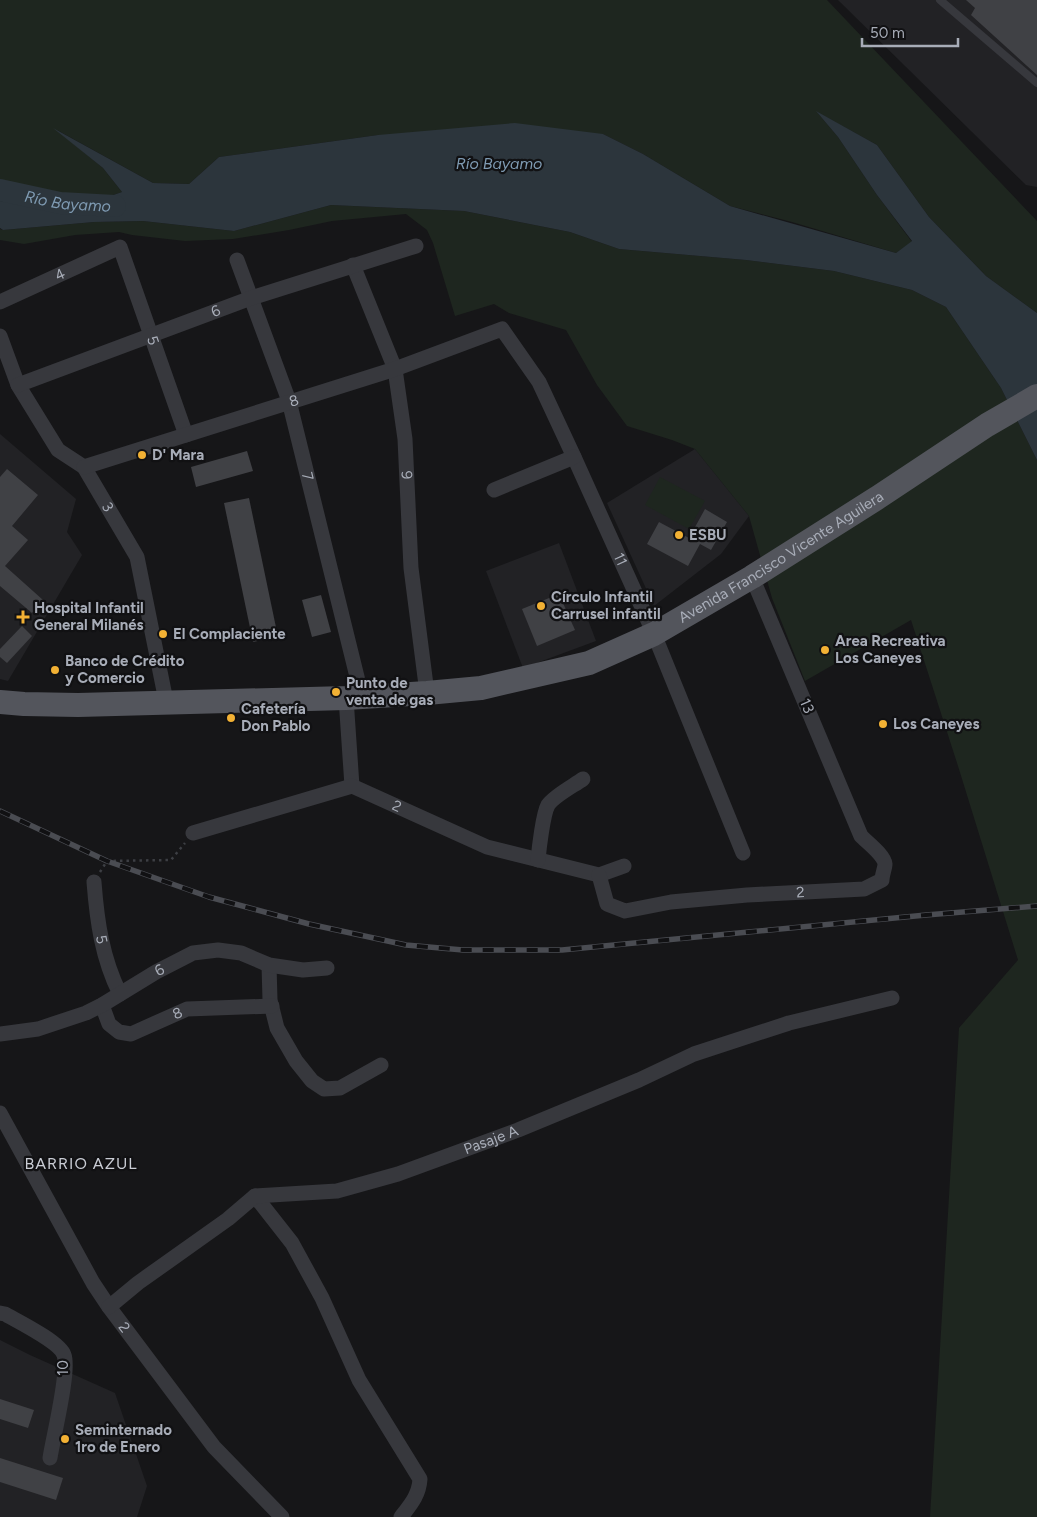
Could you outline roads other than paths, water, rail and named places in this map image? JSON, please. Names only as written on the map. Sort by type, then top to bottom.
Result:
[{"type":"main road","name":"Avenida Francisco Vicente Aguilera","points":[[0,702],[78,704],[354,698],[481,688],[589,663],[654,634],[752,577],[877,498],[987,425],[1037,396]]},
{"type":"street","name":"6","points":[[18,385],[251,298],[416,246]]},
{"type":"street","name":"4","points":[[0,302],[120,247]]},
{"type":"street","name":"5","points":[[120,247],[186,435]]},
{"type":"street","name":"7","points":[[238,260],[288,401],[354,698],[352,786]]},
{"type":"street","name":"9","points":[[354,265],[395,369],[405,439],[411,568],[428,693]]},
{"type":"street","name":"8","points":[[84,467],[288,401],[395,369],[502,329]]},
{"type":"street","name":"11","points":[[502,329],[539,382],[574,458],[654,634],[743,853]]},
{"type":"street","name":"3","points":[[0,336],[18,385],[58,450],[84,467],[136,557],[166,702]]},
{"type":"street","points":[[494,490],[574,458]]},
{"type":"street","name":"13","points":[[752,577],[862,836]]},
{"type":"street","points":[[538,860],[540,840],[548,806],[557,797],[583,779]]},
{"type":"street","points":[[193,833],[352,786]]},
{"type":"street","name":"2","points":[[352,786],[487,847],[599,875],[607,904],[625,911],[671,902],[864,889],[882,880],[885,864],[878,852],[862,836]]},
{"type":"street","points":[[599,875],[624,866]]},
{"type":"street","name":"5","points":[[94,882],[102,946],[112,978],[120,994]]},
{"type":"street","name":"6","points":[[0,1034],[38,1029],[86,1013],[156,972],[193,953],[218,950],[241,953],[270,965],[303,970],[327,968]]},
{"type":"street","points":[[270,965],[270,1000],[278,1028],[296,1061],[312,1081],[324,1089],[340,1088],[381,1065]]},
{"type":"street","name":"Pasaje A","points":[[255,1196],[337,1191],[398,1174],[518,1130],[639,1080],[694,1054],[789,1023],[892,998]]},
{"type":"street","name":"8","points":[[102,1005],[109,1024],[119,1032],[131,1034],[187,1009],[272,1006]]},
{"type":"street","name":"2","points":[[0,1113],[93,1284],[109,1307],[214,1447],[282,1517]]},
{"type":"street","points":[[109,1307],[138,1283],[228,1219],[255,1196],[292,1243],[322,1298],[359,1380],[420,1479],[416,1498],[401,1517]]},
{"type":"street","name":"10","points":[[0,1313],[54,1342],[64,1354],[65,1372],[50,1458]]},
{"type":"lane","points":[[940,0],[1037,83]]},
{"type":"water","points":[[816,111],[877,145],[929,217],[986,276],[1037,313],[1037,460],[1001,388],[946,307],[912,290],[834,271],[746,260],[619,249],[570,232],[464,211],[331,205],[234,231],[143,221],[94,222],[3,230],[0,228],[0,201],[72,209],[122,192],[103,168],[53,128],[153,183],[189,184],[219,157],[378,135],[515,123],[603,134],[643,154],[730,206],[896,253],[912,241],[877,195],[838,137]]},
{"type":"waterway","name":"Río Bayamo","points":[[0,190],[60,203],[115,206]]},
{"type":"railway","points":[[0,811],[107,861],[209,897],[309,924],[406,945],[463,950],[562,950],[1037,906]]},
{"type":"place","name":"D' Mara","points":[[142,455]]},
{"type":"place","name":"ESBU","points":[[679,535]]},
{"type":"place","name":"Círculo Infantil Carrusel infantil","points":[[541,606]]},
{"type":"place","name":"Hospital Infantil General Milanés","points":[[23,617]]},
{"type":"place","name":"El Complaciente","points":[[163,634]]},
{"type":"place","name":"Area Recreativa Los Caneyes","points":[[825,650]]},
{"type":"place","name":"Banco de Crédito y Comercio","points":[[55,670]]},
{"type":"place","name":"Punto de venta de gas","points":[[336,692]]},
{"type":"place","name":"Cafetería Don Pablo","points":[[231,718]]},
{"type":"place","name":"Los Caneyes","points":[[883,724]]},
{"type":"place","name":"Seminternado 1ro de Enero","points":[[65,1439]]},
{"type":"district","name":"BARRIO AZUL","points":[[81,1163]]}]
